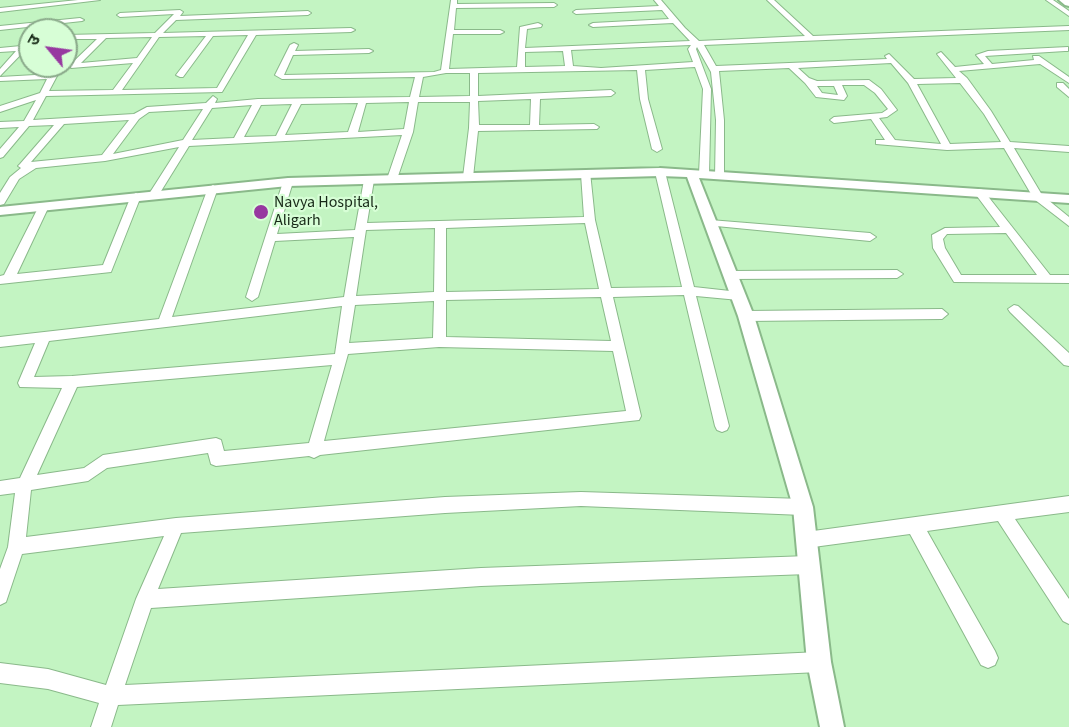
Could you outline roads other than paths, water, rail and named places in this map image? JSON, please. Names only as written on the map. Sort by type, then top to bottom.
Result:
[{"type":"highway","points":[[1065,0],[1069,3]]},
{"type":"street","points":[[17,9],[23,0]]},
{"type":"street","points":[[0,10],[97,0]]},
{"type":"street","points":[[657,0],[696,44],[704,49],[713,69],[719,99],[719,175]]},
{"type":"street","points":[[770,0],[811,39]]},
{"type":"street","points":[[1049,0],[1069,14]]},
{"type":"street","points":[[445,71],[454,3],[554,5]]},
{"type":"street","points":[[576,12],[664,8]]},
{"type":"street","points":[[116,92],[157,35],[179,12]]},
{"type":"street","points":[[120,15],[179,12],[308,13]]},
{"type":"street","points":[[593,25],[674,21]]},
{"type":"street","points":[[521,69],[524,27],[538,25]]},
{"type":"street","points":[[0,28],[18,28]]},
{"type":"street","points":[[521,50],[1069,28]]},
{"type":"street","points":[[78,37],[351,30]]},
{"type":"street","points":[[1041,30],[1049,36]]},
{"type":"street","points":[[1003,31],[1011,38]]},
{"type":"street","points":[[450,32],[500,33]]},
{"type":"street","points":[[154,194],[184,143],[224,84],[253,33]]},
{"type":"street","points":[[180,75],[211,34]]},
{"type":"street","points":[[104,36],[74,66],[140,60]]},
{"type":"street","points":[[1056,42],[1067,50]]},
{"type":"street","points":[[696,44],[692,49],[707,89],[697,174],[710,223],[746,316],[803,507],[807,565],[819,662],[832,727]]},
{"type":"street","points":[[1019,44],[1041,63],[1069,82]]},
{"type":"street","points":[[0,50],[18,48]]},
{"type":"street","points":[[567,48],[569,68]]},
{"type":"street","points":[[369,51],[292,49],[279,75],[282,77],[419,75],[445,71],[569,68],[601,70],[699,64]]},
{"type":"street","points":[[990,66],[980,55],[1027,50],[1067,50]]},
{"type":"street","points":[[0,76],[18,54]]},
{"type":"street","points":[[941,54],[964,80],[1008,145],[1038,197],[1069,223]]},
{"type":"street","points":[[713,69],[792,66],[891,58],[912,82],[947,147]]},
{"type":"street","points":[[954,69],[1041,63]]},
{"type":"street","points":[[792,66],[810,82],[819,95],[842,98],[836,82]]},
{"type":"street","points":[[640,68],[644,99],[657,149]]},
{"type":"street","points":[[468,177],[474,128],[474,70]]},
{"type":"street","points":[[392,179],[408,132],[419,75]]},
{"type":"street","points":[[0,76],[53,76],[28,122],[0,155]]},
{"type":"street","points":[[912,82],[964,80]]},
{"type":"street","points":[[810,82],[816,84],[866,82],[893,110],[884,115],[834,120]]},
{"type":"street","points":[[1069,82],[1060,85],[1069,93]]},
{"type":"street","points":[[0,109],[44,94],[219,90]]},
{"type":"street","points":[[164,109],[176,92]]},
{"type":"street","points":[[105,158],[136,117],[147,110],[258,102],[473,99],[611,93]]},
{"type":"street","points":[[534,127],[536,95]]},
{"type":"street","points":[[352,135],[363,100]]},
{"type":"street","points":[[279,138],[298,101]]},
{"type":"street","points":[[238,139],[258,102]]},
{"type":"street","points":[[873,116],[892,143]]},
{"type":"street","points":[[0,125],[136,117]]},
{"type":"street","points":[[60,123],[23,166],[105,158],[184,143],[408,132]]},
{"type":"street","points":[[474,128],[594,127]]},
{"type":"street","points":[[879,142],[947,147],[1008,145],[1069,149]]},
{"type":"street","points":[[0,202],[15,177],[33,165]]},
{"type":"street","points":[[660,172],[687,291],[722,426]]},
{"type":"street","points":[[0,211],[288,182],[660,172],[1069,199]]},
{"type":"street","points":[[0,488],[88,474],[103,462],[216,445],[216,459],[314,451],[634,416],[590,220],[586,174]]},
{"type":"street","points":[[314,451],[341,354],[369,180]]},
{"type":"street","points":[[252,297],[288,182]]},
{"type":"street","points":[[164,324],[213,188]]},
{"type":"street","points":[[979,192],[1047,279]]},
{"type":"street","points":[[4,280],[107,269],[136,196]]},
{"type":"street","points":[[4,280],[44,206]]},
{"type":"street","points":[[270,238],[441,225],[590,220]]},
{"type":"street","points":[[710,223],[870,237]]},
{"type":"street","points":[[439,342],[441,225]]},
{"type":"street","points":[[1007,230],[945,231],[938,234],[937,239],[939,248],[958,279],[1069,279]]},
{"type":"street","points":[[730,275],[897,274]]},
{"type":"street","points":[[0,342],[43,339],[350,301],[440,296],[687,291],[739,296]]},
{"type":"street","points":[[1014,309],[1069,361]]},
{"type":"street","points":[[746,316],[942,314]]},
{"type":"street","points":[[43,339],[25,383],[72,382],[439,342],[618,345]]},
{"type":"street","points":[[0,596],[16,547],[24,486],[72,382]]},
{"type":"street","points":[[16,547],[176,526],[445,505],[581,499],[803,507]]},
{"type":"street","points":[[806,540],[1069,504]]},
{"type":"street","points":[[1002,513],[1069,615]]},
{"type":"street","points":[[101,727],[145,599],[176,526]]},
{"type":"street","points":[[915,526],[988,658]]},
{"type":"street","points":[[145,599],[481,577],[807,565]]},
{"type":"street","points":[[0,673],[48,679],[110,696],[819,662]]},
{"type":"place","name":"Navya Hospital, Aligarh","points":[[261,212]]}]
